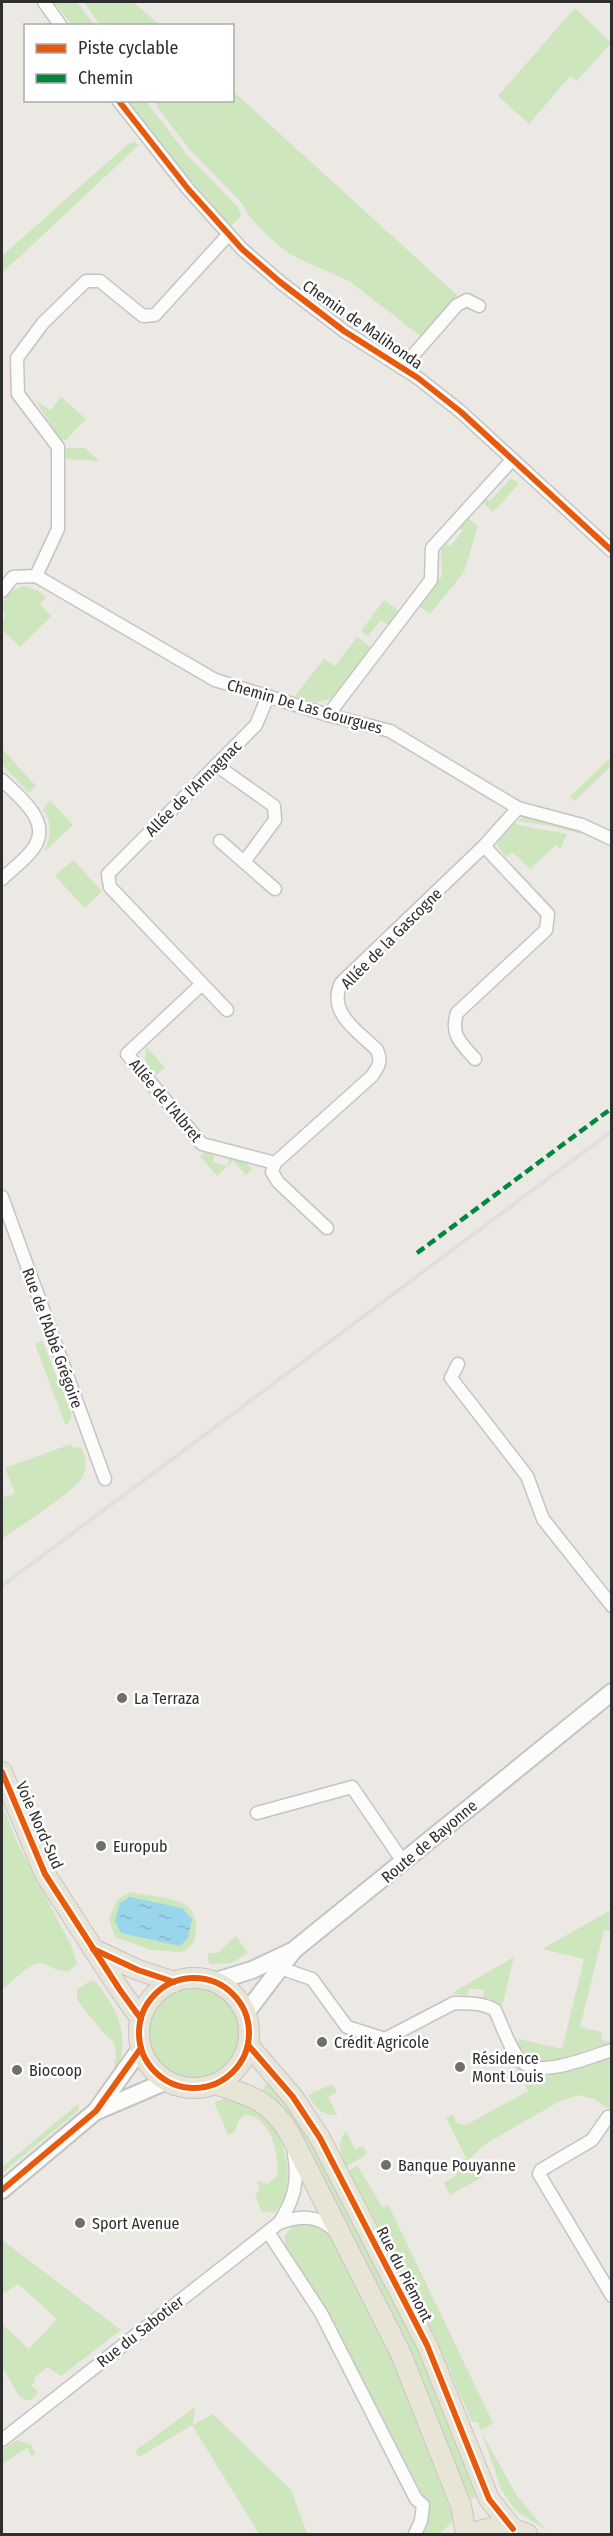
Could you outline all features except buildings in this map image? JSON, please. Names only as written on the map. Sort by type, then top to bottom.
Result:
[{"type":"main road","name":"Route de Bayonne","points":[[213,1982],[252,1970],[294,1950],[612,1692]]},
{"type":"main road","name":"Voie Nord-Sud","points":[[2,1772],[45,1874],[141,2019]]},
{"type":"main road","points":[[93,1949],[138,1970],[174,1982]]},
{"type":"main road","name":"Route de Bayonne","points":[[245,2014],[294,1950]]},
{"type":"main road","points":[[196,1978],[213,1982],[227,1989],[238,2000],[245,2014],[249,2030],[248,2045],[241,2061],[230,2075],[215,2084],[199,2088],[182,2087],[166,2081],[155,2073],[146,2061],[141,2048],[139,2033],[141,2019],[148,2003],[159,1991],[174,1982],[196,1978]]},
{"type":"main road","name":"Rue du Piémont","points":[[248,2045],[293,2097],[320,2138],[427,2345],[489,2499],[520,2532]]},
{"type":"main road","points":[[2,2190],[96,2111],[141,2048]]},
{"type":"main road","points":[[96,2111],[166,2081]]},
{"type":"main road","points":[[215,2084],[256,2098],[278,2115],[290,2134],[401,2354],[461,2506],[466,2535]]},
{"type":"main road","points":[[472,2535],[481,2530],[497,2527],[520,2532]]},
{"type":"street","points":[[44,2],[60,24]]},
{"type":"street","name":"Chemin de Malihonda","points":[[120,102],[188,189],[228,235],[289,289],[344,331],[418,378],[461,412],[612,551]]},
{"type":"street","points":[[2,591],[13,577],[36,576],[58,529],[58,447],[18,394],[17,358],[42,323],[86,281],[100,281],[143,316],[155,315],[228,235]]},
{"type":"street","points":[[402,368],[457,305],[467,300],[479,306]]},
{"type":"street","points":[[328,715],[431,580],[432,548],[512,460]]},
{"type":"street","name":"Chemin De Las Gourgues","points":[[36,576],[215,680],[328,715],[390,731],[518,808],[582,825],[612,839]]},
{"type":"street","name":"Allée de l'Armagnac","points":[[202,984],[110,886],[108,874],[256,725],[268,696]]},
{"type":"street","points":[[216,765],[274,806],[275,820],[244,862]]},
{"type":"street","points":[[2,780],[33,812],[38,827],[35,846],[2,879]]},
{"type":"street","name":"Allée de la Gascogne","points":[[274,1163],[372,1076],[379,1066],[380,1058],[377,1050],[340,1013],[336,1003],[341,983],[484,846],[518,808]]},
{"type":"street","points":[[220,841],[275,889]]},
{"type":"street","points":[[475,1059],[454,1036],[453,1024],[457,1013],[546,930],[549,920],[548,914],[484,846]]},
{"type":"street","points":[[202,984],[227,1010]]},
{"type":"street","name":"Allée de l'Albret","points":[[202,984],[127,1054],[202,1144],[274,1163]]},
{"type":"street","points":[[274,1163],[272,1172],[278,1182],[327,1228]]},
{"type":"street","name":"Rue de l'Abbé Grégoire","points":[[2,1197],[105,1479]]},
{"type":"street","points":[[458,1364],[451,1378],[527,1476],[543,1519],[612,1606]]},
{"type":"street","points":[[257,1813],[352,1787],[404,1863]]},
{"type":"street","points":[[280,1968],[312,1980],[347,2027],[384,2039],[454,2003],[464,2003],[487,2006],[495,2010],[520,2061],[531,2067],[546,2069],[612,2050]]},
{"type":"street","points":[[608,2117],[592,2140],[541,2170],[539,2174],[612,2296]]},
{"type":"street","name":"Rue du Sabotier","points":[[2,2440],[279,2223],[290,2206],[297,2182],[290,2134]]},
{"type":"street","name":"Rue du Sabotier","points":[[279,2223],[296,2218],[324,2221],[344,2239]]},
{"type":"street","points":[[268,2232],[321,2313],[377,2428],[416,2499],[423,2505],[422,2520],[415,2535]]},
{"type":"green space","points":[[54,2],[77,2],[93,24],[71,24]]},
{"type":"green space","points":[[84,2],[133,2],[159,24],[99,24]]},
{"type":"green space","points":[[575,8],[611,43],[577,81],[570,76],[529,124],[498,96]]},
{"type":"green space","points":[[234,92],[457,295],[422,337],[349,281],[291,255],[271,239],[250,217],[242,203],[190,150],[154,102],[234,102]]},
{"type":"green space","points":[[129,102],[147,102],[187,155],[238,207],[241,216],[231,226],[178,166]]},
{"type":"green space","points":[[134,142],[139,145],[2,273],[2,256],[128,144]]},
{"type":"green space","points":[[61,397],[86,419],[66,440],[60,439],[36,401],[51,410]]},
{"type":"green space","points":[[66,448],[85,448],[99,461],[65,459]]},
{"type":"green space","points":[[511,478],[519,484],[493,512],[483,503],[487,499],[490,501]]},
{"type":"green space","points":[[468,518],[478,526],[464,572],[430,614],[418,605],[442,576],[441,549],[446,544],[450,546],[463,531],[459,528]]},
{"type":"green space","points":[[24,586],[37,590],[46,597],[40,605],[52,616],[20,647],[2,630],[2,622],[6,615],[2,606],[9,594]]},
{"type":"green space","points":[[384,600],[399,611],[388,625],[381,620],[368,636],[361,631]]},
{"type":"green space","points":[[357,637],[370,647],[336,694],[326,700],[316,702],[295,696],[324,659],[335,666]]},
{"type":"green space","points":[[2,749],[36,786],[29,793],[2,764]]},
{"type":"green space","points":[[611,757],[611,766],[575,801],[570,797]]},
{"type":"green space","points":[[50,800],[73,825],[44,852],[50,825],[43,810]]},
{"type":"green space","points":[[525,816],[584,831],[581,834],[518,821]]},
{"type":"green space","points":[[515,823],[567,834],[560,849],[556,845],[530,869],[512,852],[506,857],[498,847],[498,842]]},
{"type":"green space","points":[[73,860],[102,891],[85,908],[55,876]]},
{"type":"green space","points":[[146,1046],[165,1068],[153,1077],[145,1060]]},
{"type":"green space","points":[[206,1151],[215,1153],[213,1162],[227,1166],[229,1158],[245,1162],[252,1169],[246,1175],[233,1161],[217,1176],[200,1156]]},
{"type":"green space","points":[[42,1340],[72,1415],[68,1424],[65,1424],[36,1347],[36,1344]]},
{"type":"green space","points":[[71,1444],[72,1447],[82,1448],[84,1455],[85,1469],[78,1483],[2,1539],[2,1498],[15,1493],[5,1468]]},
{"type":"green space","points":[[2,1804],[16,1840],[71,1945],[77,1964],[69,1971],[37,1963],[26,1969],[2,1990]]},
{"type":"green space","points":[[130,1892],[168,1899],[188,1907],[194,1915],[196,1927],[194,1942],[183,1952],[151,1950],[115,1937],[109,1919],[117,1900]]},
{"type":"green space","points":[[611,1910],[611,1931],[604,1930],[580,2027],[602,2032],[601,2040],[611,2042],[543,2065],[526,2059],[517,2046],[519,2039],[562,2049],[584,1959],[542,1949]]},
{"type":"green space","points":[[236,1936],[248,1953],[231,1963],[209,1964],[208,1953],[218,1953]]},
{"type":"green space","points":[[514,1957],[501,2011],[490,1999],[483,1998],[484,1990],[469,1988],[467,1996],[452,1993]]},
{"type":"green space","points":[[91,1980],[95,1981],[107,1998],[120,2022],[122,2052],[118,2067],[113,2074],[116,2056],[114,2042],[105,2035],[77,2000],[77,1990]]},
{"type":"green space","points":[[193,1987],[211,1991],[225,2001],[235,2015],[239,2033],[235,2051],[225,2065],[211,2075],[193,2079],[175,2075],[161,2065],[151,2051],[147,2033],[151,2015],[161,2001],[175,1991]]},
{"type":"green space","points":[[611,2055],[611,2110],[594,2099],[578,2095],[560,2101],[482,2146],[470,2159],[482,2177],[450,2195],[444,2183],[456,2175],[458,2162],[466,2158],[446,2118],[453,2115],[457,2123],[466,2125],[528,2091],[515,2065],[531,2076],[542,2078]]},
{"type":"green space","points":[[269,2080],[297,2113],[427,2361],[478,2497],[467,2500],[453,2457],[422,2383],[261,2093]]},
{"type":"green space","points":[[332,2084],[337,2092],[328,2097],[337,2115],[323,2112],[316,2107],[308,2095]]},
{"type":"green space","points":[[224,2099],[243,2103],[260,2111],[277,2131],[288,2174],[282,2202],[275,2212],[262,2212],[255,2195],[260,2189],[257,2181],[268,2184],[277,2176],[277,2158],[272,2138],[261,2122],[245,2115],[239,2120],[234,2132],[228,2135],[214,2102]]},
{"type":"green space","points":[[78,2104],[79,2110],[2,2173],[2,2167]]},
{"type":"green space","points":[[346,2131],[355,2149],[363,2146],[367,2154],[347,2166],[340,2148],[341,2139]]},
{"type":"green space","points":[[357,2165],[382,2207],[388,2204],[493,2423],[481,2431],[478,2422],[472,2422],[419,2301],[349,2171]]},
{"type":"green space","points":[[295,2224],[316,2224],[329,2232],[390,2351],[428,2444],[452,2515],[452,2522],[439,2534],[421,2534],[427,2508],[424,2497],[332,2319],[285,2245],[285,2235]]},
{"type":"green space","points":[[2,2240],[121,2330],[61,2376],[47,2367],[34,2378],[36,2380],[31,2386],[38,2391],[31,2400],[20,2397],[2,2367],[2,2324],[29,2349],[57,2319],[18,2284],[2,2292]]},
{"type":"green space","points":[[195,2407],[193,2425],[213,2414],[291,2490],[307,2534],[259,2534],[192,2425],[139,2457],[135,2451]]},
{"type":"green space","points":[[481,2431],[517,2496],[545,2529],[515,2510],[501,2489]]},
{"type":"green space","points":[[17,2440],[30,2444],[36,2454],[32,2456],[27,2448],[2,2464],[2,2450]]},
{"type":"water","points":[[130,1897],[182,1908],[192,1919],[188,1938],[180,1946],[121,1933],[115,1921],[120,1903]]},
{"type":"railway","points":[[2,1586],[612,1131]]},
{"type":"marked path","points":[[417,1253],[612,1108]]},
{"type":"cycle path","points":[[120,102],[188,189],[242,249],[280,282],[344,331],[418,378],[461,412],[612,551]]},
{"type":"cycle path","points":[[2,1772],[45,1874],[141,2019]]},
{"type":"cycle path","points":[[93,1949],[138,1970],[174,1982]]},
{"type":"cycle path","points":[[194,1978],[215,1982],[233,1994],[245,2012],[249,2033],[245,2054],[233,2072],[215,2084],[194,2088],[173,2084],[155,2072],[143,2054],[139,2033],[143,2012],[155,1994],[173,1982],[194,1978]]},
{"type":"cycle path","points":[[248,2045],[293,2097],[320,2138],[427,2345],[489,2499],[513,2529]]},
{"type":"cycle path","points":[[2,2190],[96,2111],[141,2048]]},
{"type":"place","name":"La Terraza","points":[[122,1698]]},
{"type":"place","name":"Europub","points":[[101,1846]]},
{"type":"place","name":"Crédit Agricole","points":[[322,2042]]},
{"type":"place","name":"Résidence Mont Louis","points":[[460,2067]]},
{"type":"place","name":"Biocoop","points":[[17,2070]]},
{"type":"place","name":"Banque Pouyanne","points":[[386,2165]]},
{"type":"place","name":"Sport Avenue","points":[[80,2223]]}]
